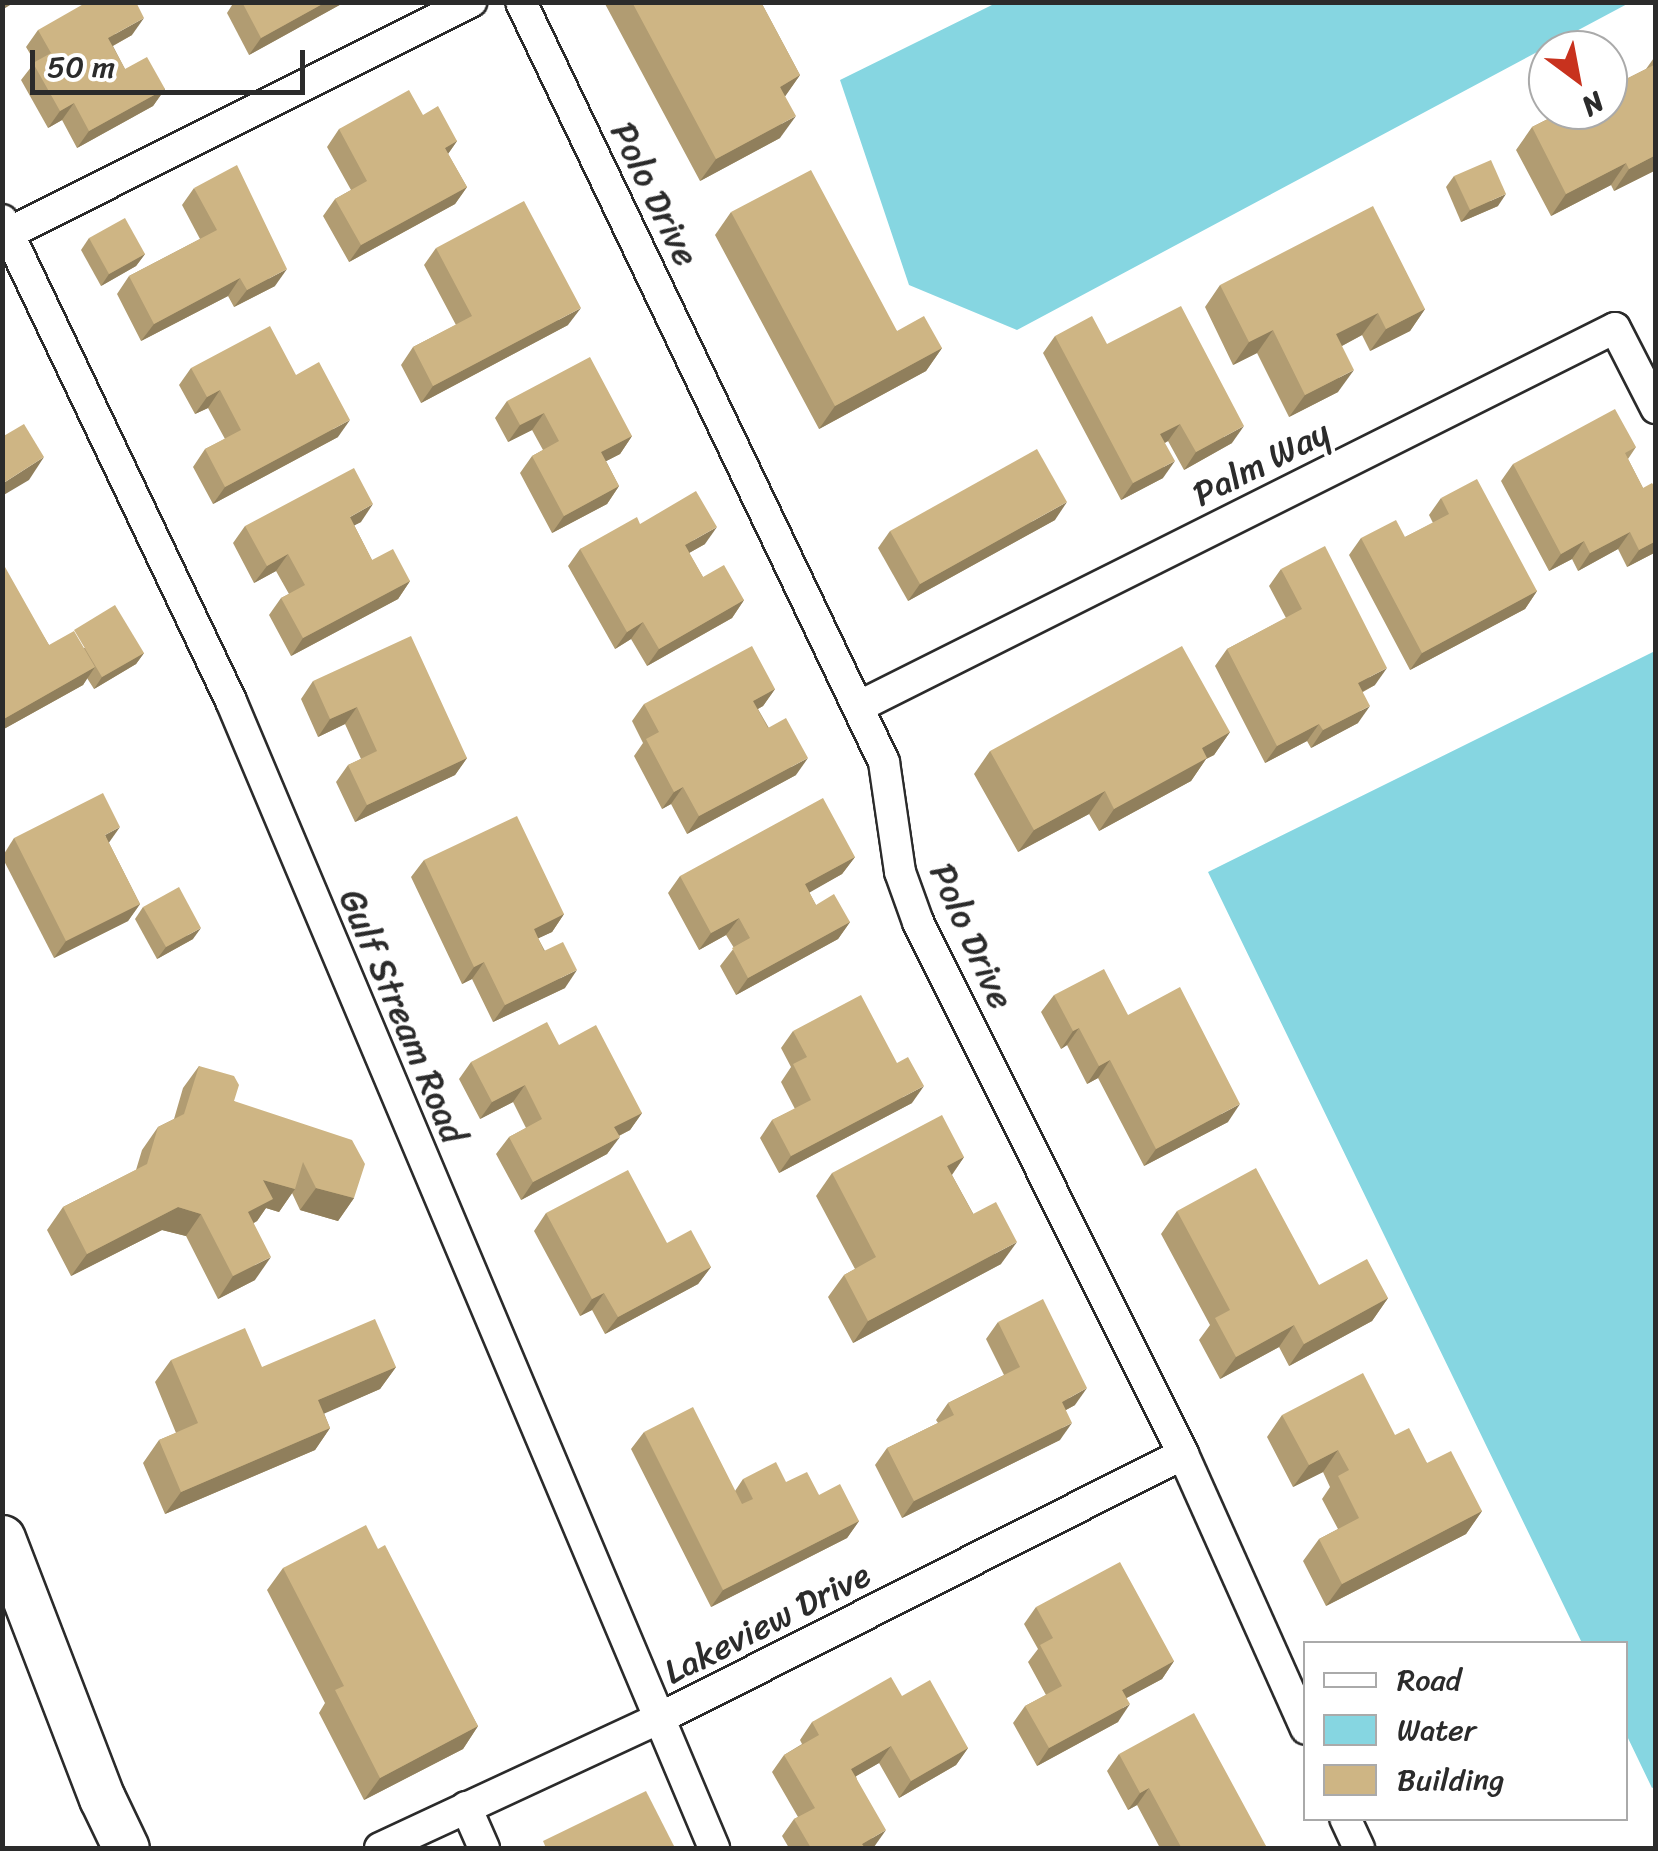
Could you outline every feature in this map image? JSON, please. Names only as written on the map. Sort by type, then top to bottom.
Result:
[{"type":"main road","points":[[2,1538],[102,1798],[126,1848]]},
{"type":"street","points":[[6,227],[471,2]]},
{"type":"street","name":"Polo Drive","points":[[521,2],[860,706],[884,762],[900,872],[918,922],[1183,1454],[1303,1722]]},
{"type":"street","name":"Gulf Stream Road","points":[[6,227],[231,701],[656,1720],[714,1848]]},
{"type":"street","name":"Palm Way","points":[[860,706],[1615,328],[1656,408]]},
{"type":"street","name":"Lakeview Drive","points":[[380,1848],[656,1720],[1183,1454]]},
{"type":"street","points":[[466,1807],[484,1848]]},
{"type":"street","points":[[1346,1821],[1359,1848]]},
{"type":"water","points":[[996,2],[1629,3],[1578,30],[1528,30],[1528,57],[1017,330],[909,285],[840,80]]},
{"type":"water","points":[[1655,651],[1656,1786],[1652,1788],[1628,1738],[1628,1641],[1581,1641],[1208,872]]},
{"type":"building","points":[[87,2],[136,2],[144,18],[108,38],[125,69],[147,57],[165,89],[89,131],[74,103],[60,111],[33,63],[51,53],[38,30]]},
{"type":"building","points":[[242,2],[326,2],[261,38]]},
{"type":"building","points":[[632,2],[761,2],[800,75],[780,87],[796,116],[716,159]]},
{"type":"building","points":[[1656,64],[1656,155],[1629,169],[1626,163],[1566,194],[1534,130],[1628,130],[1628,78]]},
{"type":"building","points":[[409,90],[423,115],[438,106],[457,141],[445,148],[467,187],[361,245],[335,199],[367,181],[339,129]]},
{"type":"building","points":[[1491,160],[1506,194],[1470,210],[1454,176]]},
{"type":"building","points":[[237,165],[287,269],[247,290],[240,278],[154,324],[129,276],[217,230],[194,188]]},
{"type":"building","points":[[811,170],[897,331],[924,316],[942,348],[835,406],[731,212]]},
{"type":"building","points":[[524,201],[581,308],[433,386],[413,347],[472,316],[436,248]]},
{"type":"building","points":[[1373,206],[1425,309],[1386,329],[1378,313],[1336,334],[1354,370],[1305,395],[1273,330],[1249,342],[1220,285]]},
{"type":"building","points":[[125,218],[145,254],[109,274],[89,238]]},
{"type":"building","points":[[1181,306],[1244,426],[1196,452],[1180,424],[1160,434],[1175,461],[1133,483],[1055,336],[1092,316],[1107,344]]},
{"type":"building","points":[[270,326],[296,375],[319,362],[350,420],[225,487],[205,449],[241,430],[220,390],[207,397],[191,368]]},
{"type":"building","points":[[590,357],[632,436],[601,452],[619,486],[564,516],[532,456],[559,441],[544,413],[520,425],[507,401]]},
{"type":"building","points":[[1615,409],[1636,447],[1625,453],[1643,488],[1652,483],[1656,489],[1656,541],[1639,550],[1630,532],[1590,553],[1584,541],[1561,554],[1513,464]]},
{"type":"building","points":[[24,424],[44,457],[2,484],[2,437]]},
{"type":"building","points":[[1037,449],[1067,502],[920,584],[890,531]]},
{"type":"building","points":[[354,468],[373,504],[350,517],[372,560],[393,549],[410,581],[303,638],[281,598],[305,585],[288,554],[267,566],[245,526]]},
{"type":"building","points":[[1477,479],[1537,591],[1422,653],[1361,538],[1396,520],[1405,537],[1449,514],[1441,498]]},
{"type":"building","points":[[696,491],[717,527],[685,545],[703,577],[724,565],[744,600],[659,649],[643,622],[627,632],[580,549],[637,517],[640,524]]},
{"type":"building","points":[[1325,546],[1387,668],[1358,683],[1370,706],[1323,730],[1319,724],[1277,746],[1227,649],[1302,609],[1281,569]]},
{"type":"building","points":[[5,567],[49,645],[74,631],[95,667],[2,720],[2,569]]},
{"type":"building","points":[[115,605],[144,653],[102,677],[74,630]]},
{"type":"building","points":[[411,636],[467,758],[367,805],[348,765],[377,751],[357,707],[330,719],[313,681]]},
{"type":"building","points":[[752,646],[775,689],[753,701],[768,728],[786,718],[808,758],[699,816],[683,787],[674,792],[646,739],[659,732],[644,704]]},
{"type":"building","points":[[1182,646],[1230,732],[1202,748],[1207,758],[1114,809],[1105,791],[1034,830],[990,751]]},
{"type":"building","points":[[103,793],[120,827],[105,835],[140,904],[66,941],[14,838]]},
{"type":"building","points":[[823,798],[855,857],[805,884],[816,905],[834,894],[850,922],[748,978],[732,948],[750,938],[739,918],[711,933],[680,876]]},
{"type":"building","points":[[517,816],[564,914],[534,929],[544,951],[563,942],[577,970],[505,1005],[484,962],[474,967],[424,860]]},
{"type":"building","points":[[179,887],[201,928],[166,947],[143,907]]},
{"type":"building","points":[[1104,969],[1128,1015],[1180,987],[1240,1104],[1156,1149],[1110,1060],[1099,1066],[1079,1028],[1073,1031],[1054,995]]},
{"type":"building","points":[[861,995],[897,1063],[908,1057],[924,1086],[791,1156],[772,1120],[811,1100],[793,1064],[807,1057],[793,1031]]},
{"type":"building","points":[[547,1022],[559,1045],[596,1025],[642,1113],[614,1127],[620,1137],[533,1182],[509,1137],[542,1119],[525,1085],[492,1102],[471,1062]]},
{"type":"building","points":[[199,1066],[234,1076],[239,1085],[234,1101],[352,1140],[365,1164],[354,1198],[316,1188],[303,1162],[295,1189],[263,1180],[273,1199],[248,1212],[271,1257],[233,1276],[201,1214],[178,1207],[87,1254],[63,1207],[147,1164],[158,1127],[184,1114]]},
{"type":"building","points":[[942,1115],[964,1157],[947,1166],[973,1214],[996,1202],[1017,1242],[868,1321],[844,1275],[876,1257],[832,1173]]},
{"type":"building","points":[[1256,1168],[1319,1285],[1367,1259],[1388,1298],[1304,1344],[1294,1325],[1236,1357],[1215,1318],[1230,1310],[1177,1211]]},
{"type":"building","points":[[628,1170],[667,1243],[691,1230],[711,1267],[618,1317],[604,1293],[592,1299],[546,1213]]},
{"type":"building","points":[[1043,1299],[1087,1388],[1062,1402],[1072,1423],[914,1501],[887,1448],[954,1415],[948,1403],[1020,1367],[998,1322]]},
{"type":"building","points":[[375,1319],[396,1367],[318,1400],[330,1428],[181,1492],[159,1440],[198,1423],[171,1360],[245,1328],[262,1367]]},
{"type":"building","points":[[1363,1373],[1395,1435],[1409,1428],[1427,1463],[1451,1451],[1482,1511],[1342,1584],[1319,1539],[1359,1518],[1338,1476],[1349,1470],[1338,1450],[1309,1465],[1282,1415]]},
{"type":"building","points":[[693,1407],[742,1504],[753,1499],[743,1479],[776,1462],[786,1482],[807,1472],[819,1495],[840,1484],[859,1521],[723,1590],[644,1432]]},
{"type":"building","points":[[366,1525],[378,1549],[385,1545],[478,1726],[380,1778],[335,1690],[344,1686],[283,1568]]},
{"type":"building","points":[[1120,1562],[1174,1661],[1122,1690],[1130,1704],[1049,1748],[1025,1706],[1062,1686],[1040,1645],[1053,1638],[1036,1607]]},
{"type":"building","points":[[891,1677],[902,1696],[930,1680],[968,1748],[911,1781],[891,1746],[851,1769],[886,1830],[862,1844],[865,1848],[811,1848],[794,1819],[815,1808],[784,1755],[819,1735],[812,1722]]},
{"type":"building","points":[[1194,1713],[1266,1846],[1178,1848],[1181,1847],[1149,1788],[1140,1793],[1119,1754]]},
{"type":"building","points":[[646,1791],[675,1848],[546,1848],[543,1841]]}]
